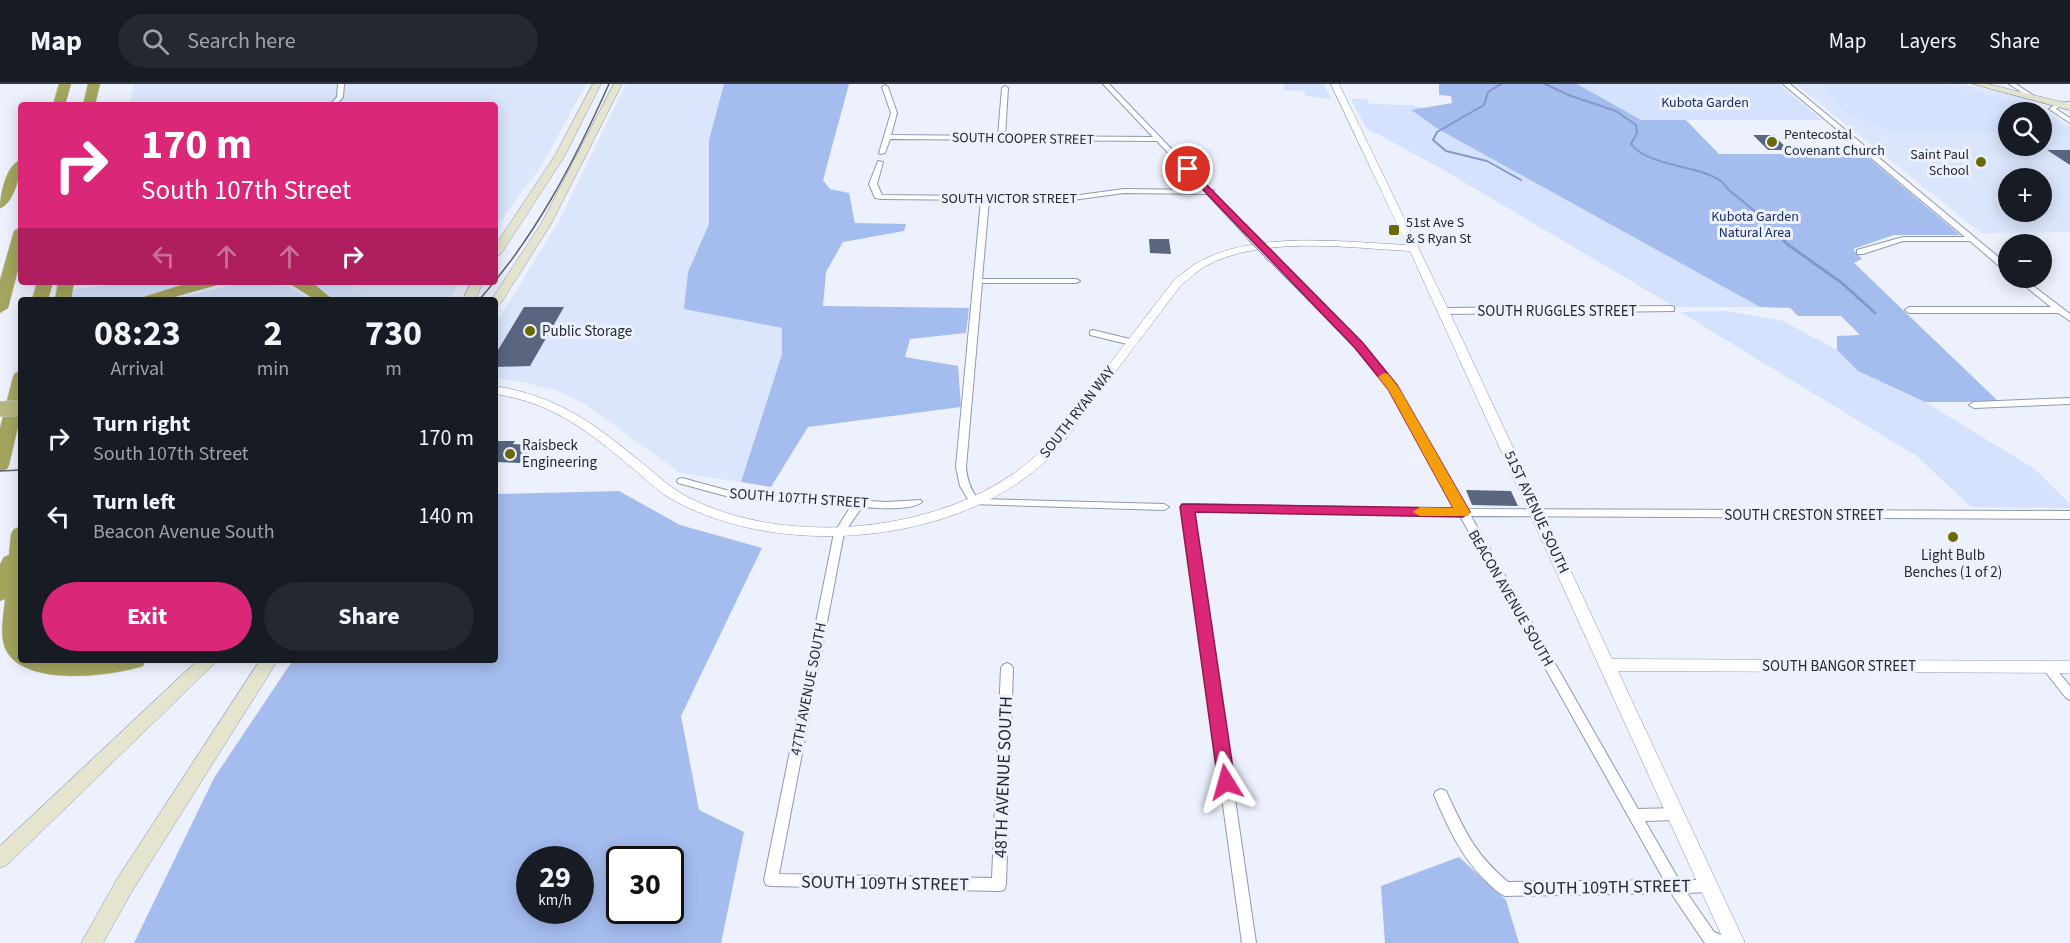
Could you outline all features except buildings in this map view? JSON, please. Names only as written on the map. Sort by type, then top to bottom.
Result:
[{"type":"highway","points":[[90,102],[94,84]]},
{"type":"highway","points":[[0,204],[18,170]]},
{"type":"highway","points":[[0,308],[18,242]]},
{"type":"highway","points":[[157,297],[198,285]]},
{"type":"highway","points":[[303,285],[321,297]]},
{"type":"highway","points":[[0,465],[18,390]]},
{"type":"highway","points":[[0,409],[18,408]]},
{"type":"highway","points":[[0,419],[18,418]]},
{"type":"highway","points":[[0,593],[18,542]]},
{"type":"highway","points":[[18,603],[14,644],[18,650]]},
{"type":"highway","points":[[38,663],[87,668],[117,663]]},
{"type":"main road","points":[[498,249],[559,157],[597,84]]},
{"type":"main road","points":[[498,298],[546,224],[618,84]]},
{"type":"main road","points":[[1977,84],[2070,106]]},
{"type":"main road","points":[[0,859],[206,663]]},
{"type":"main road","points":[[92,943],[124,886],[267,663]]},
{"type":"street","points":[[336,102],[340,98],[341,84]]},
{"type":"street","name":"BEACON AVENUE SOUTH","points":[[1106,84],[1359,346],[1393,388],[1675,887],[1709,937],[1723,943]]},
{"type":"street","name":"51ST AVENUE SOUTH","points":[[1335,84],[1444,311],[1735,943]]},
{"type":"street","points":[[1786,84],[1998,261]]},
{"type":"street","points":[[2012,84],[2034,98]]},
{"type":"street","points":[[882,153],[894,113],[885,87]]},
{"type":"street","points":[[1001,138],[1005,88]]},
{"type":"street","points":[[2059,104],[2052,109],[2070,121]]},
{"type":"street","name":"SOUTH COOPER STREET","points":[[887,137],[1159,140]]},
{"type":"street","name":"SOUTH VICTOR STREET","points":[[880,162],[873,184],[878,196],[985,199],[1077,198],[1125,191],[1211,192]]},
{"type":"street","points":[[985,199],[961,467],[963,485],[975,502],[1164,507]]},
{"type":"street","points":[[1860,252],[1903,239],[1972,239]]},
{"type":"street","name":"SOUTH RYAN WAY","points":[[498,391],[535,398],[568,411],[678,497],[715,515],[761,527],[839,533],[874,530],[911,523],[975,502],[1033,466],[1051,448],[1182,278],[1203,263],[1224,254],[1250,248],[1282,245],[1414,248]]},
{"type":"street","points":[[979,281],[1076,281]]},
{"type":"street","points":[[2032,288],[2070,318]]},
{"type":"street","name":"SOUTH RUGGLES STREET","points":[[1444,311],[1671,309]]},
{"type":"street","points":[[1909,310],[2059,310]]},
{"type":"street","points":[[1093,333],[1131,342]]},
{"type":"street","points":[[1974,405],[2070,401]]},
{"type":"street","name":"SOUTH 107TH STREET","points":[[682,481],[737,496],[886,505],[917,502]]},
{"type":"street","name":"47TH AVENUE SOUTH","points":[[771,880],[839,533],[859,503]]},
{"type":"street","points":[[1249,943],[1187,507],[1537,514]]},
{"type":"street","name":"SOUTH CRESTON STREET","points":[[1537,514],[2070,515]]},
{"type":"street","name":"SOUTH BANGOR STREET","points":[[1608,665],[2070,668]]},
{"type":"street","points":[[2048,667],[2070,694]]},
{"type":"street","name":"48TH AVENUE SOUTH","points":[[999,885],[1007,668]]},
{"type":"street","name":"SOUTH 109TH STREET","points":[[1441,795],[1462,843],[1477,863],[1505,889],[1709,886]]},
{"type":"street","points":[[1634,815],[1676,814]]},
{"type":"street","name":"SOUTH 109TH STREET","points":[[771,880],[999,885]]},
{"type":"shaded area","points":[[134,84],[586,84],[542,165],[498,224],[498,102],[131,102]]},
{"type":"shaded area","name":"Public Storage","points":[[626,84],[724,84],[709,140],[709,224],[688,272],[685,309],[782,328],[782,354],[741,482],[680,473],[584,403],[555,390],[498,378],[498,321],[560,219]]},
{"type":"shaded area","name":"Saint Paul School","points":[[1795,84],[1961,84],[2023,97],[2031,102],[1998,102],[1998,156],[2052,156],[2052,116],[2070,127],[2070,232],[1981,233]]},
{"type":"shaded area","points":[[356,285],[458,285],[451,297],[362,297],[363,294]]},
{"type":"green space","points":[[724,84],[849,84],[823,180],[830,189],[849,193],[855,223],[906,224],[904,231],[843,242],[826,272],[823,306],[969,308],[966,333],[910,339],[905,357],[958,366],[961,407],[808,427],[771,487],[741,482],[782,354],[782,328],[684,309],[688,272],[709,224],[709,140]]},
{"type":"green space","points":[[1283,84],[1324,84],[1331,99],[1305,96],[1305,91],[1285,90]]},
{"type":"green space","name":"Kubota Garden Natural Area","points":[[1439,84],[1577,84],[1641,120],[1686,120],[1719,154],[1864,154],[1960,235],[1894,235],[1853,249],[1862,259],[1854,263],[1999,402],[1925,402],[1858,371],[1837,350],[1837,336],[1860,335],[1841,316],[1798,316],[1790,308],[1760,307],[1438,129],[1411,110],[1452,103],[1451,96],[1439,95]]},
{"type":"green space","name":"Kubota Garden","points":[[1577,84],[1779,84],[1822,120],[1641,120]]},
{"type":"green space","points":[[1825,84],[1937,84],[1994,96],[2010,102],[1998,102],[1998,132],[1902,134],[1844,113]]},
{"type":"green space","points":[[1351,99],[1366,99],[1370,104],[1411,105],[1424,108],[1412,111],[1438,129],[1760,307],[1675,307],[1435,165],[1366,128]]},
{"type":"green space","points":[[2052,121],[2070,131],[2070,135],[2052,134]]},
{"type":"green space","points":[[193,285],[154,297],[72,297],[73,290],[88,287]]},
{"type":"green space","points":[[233,285],[276,285],[291,287],[307,297],[181,297]]},
{"type":"green space","points":[[315,285],[354,285],[363,294],[362,297],[328,297]]},
{"type":"green space","points":[[1726,311],[1783,321],[1837,350],[1858,371],[1925,402],[2035,469],[2070,504],[2070,508],[1971,507],[1918,457],[1680,312]]},
{"type":"green space","points":[[619,491],[680,525],[762,548],[681,716],[699,810],[744,832],[721,943],[134,943],[214,778],[291,663],[498,663],[498,494]]},
{"type":"green space","points":[[1459,857],[1506,900],[1519,943],[1385,943],[1381,886]]},
{"type":"waterway","points":[[1501,84],[1488,92],[1484,105],[1437,132],[1433,140],[1446,151],[1487,161],[1521,180]]},
{"type":"waterway","points":[[1545,84],[1571,96],[1616,111],[1636,125],[1637,133],[1631,144],[1639,151],[1649,157],[1711,175],[1721,181],[1779,235]]},
{"type":"waterway","points":[[1778,233],[1787,244],[1842,283],[1875,313]]},
{"type":"tram line","points":[[498,278],[536,224],[568,170],[609,84]]},
{"type":"tram line","points":[[482,297],[492,285]]},
{"type":"tram line","points":[[0,471],[18,470]]},
{"type":"slow traffic","points":[[1384,377],[1393,388],[1463,512],[1420,512]]},
{"type":"place","name":"Pentecostal Covenant Church","points":[[1772,142]]},
{"type":"place","name":"Saint Paul School","points":[[1981,162]]},
{"type":"place","name":"51st Ave S & S Ryan St","points":[[1394,230]]},
{"type":"place","name":"Public Storage","points":[[530,331]]},
{"type":"place","name":"Raisbeck Engineering","points":[[510,454]]},
{"type":"place","name":"Light Bulb Benches (1 of 2)","points":[[1953,537]]},
{"type":"route","points":[[1188,169],[1359,346],[1393,388],[1463,512],[1362,512],[1187,507],[1226,782]]}]
